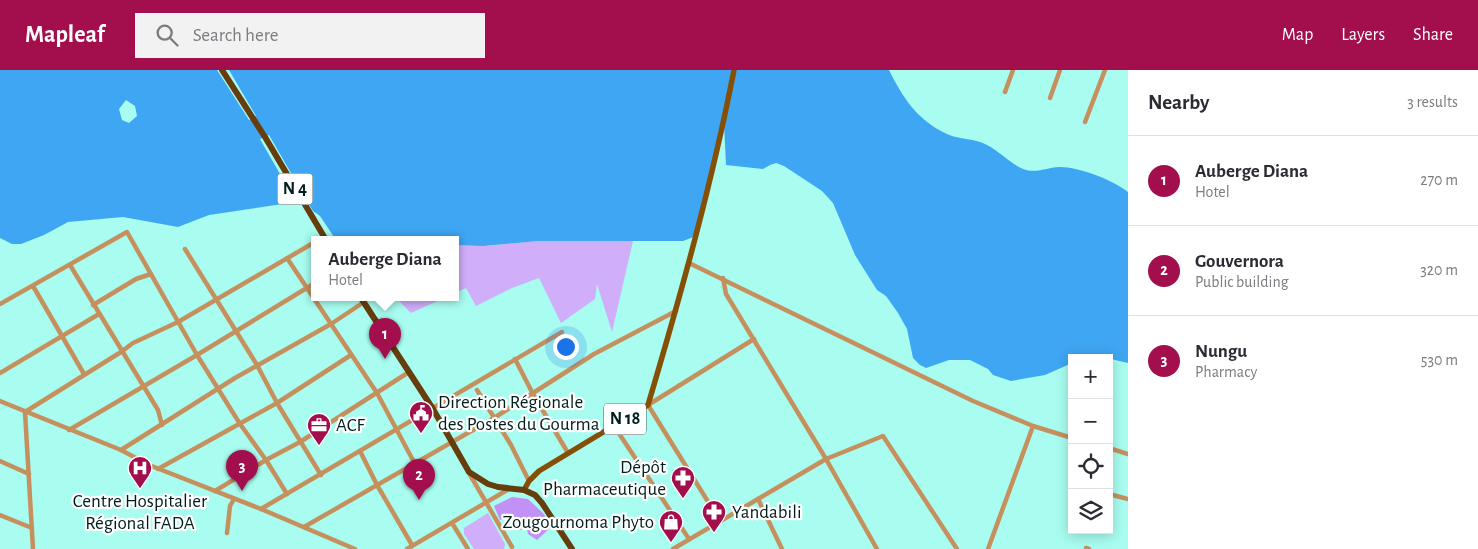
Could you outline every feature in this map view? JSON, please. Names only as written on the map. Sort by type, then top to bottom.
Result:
[{"type":"highway","name":"N 4","points":[[222,70],[265,137],[319,236]]},
{"type":"highway","points":[[363,301],[433,409],[469,472],[488,484],[524,490],[534,495],[542,503],[572,549]]},
{"type":"main road","name":"N 18","points":[[524,490],[529,481],[539,472],[648,405],[676,311],[716,158],[734,70]]},
{"type":"street","points":[[1005,92],[1013,70]]},
{"type":"street","points":[[1050,98],[1060,70]]},
{"type":"street","points":[[1085,122],[1105,70]]},
{"type":"street","points":[[0,304],[127,232],[197,355],[287,494]]},
{"type":"street","points":[[24,412],[133,343],[178,322],[311,245]]},
{"type":"street","points":[[185,249],[257,365],[300,442],[321,474]]},
{"type":"street","points":[[287,258],[311,295]]},
{"type":"street","points":[[689,263],[951,390],[1033,426],[1068,437]]},
{"type":"street","points":[[70,265],[121,352],[158,410],[162,425]]},
{"type":"street","points":[[93,305],[136,279],[150,274]]},
{"type":"street","points":[[723,278],[726,294],[826,459],[877,549]]},
{"type":"street","points":[[69,430],[311,285]]},
{"type":"street","points":[[33,286],[84,374]]},
{"type":"street","points":[[315,301],[376,393],[415,464]]},
{"type":"street","points":[[121,450],[257,365],[332,324],[361,301]]},
{"type":"street","points":[[304,527],[494,418],[594,354],[676,311]]},
{"type":"street","points":[[0,373],[99,314]]},
{"type":"street","points":[[261,510],[562,332]]},
{"type":"street","points":[[720,521],[648,405],[754,339]]},
{"type":"street","points":[[158,469],[277,402],[351,354]]},
{"type":"street","points":[[515,359],[533,394],[568,453]]},
{"type":"street","points":[[215,491],[300,442],[409,372]]},
{"type":"street","points":[[477,390],[529,481]]},
{"type":"street","points":[[0,401],[121,450],[158,469],[355,549]]},
{"type":"street","points":[[24,412],[33,549]]},
{"type":"street","points":[[614,426],[689,540]]},
{"type":"street","points":[[988,549],[1033,426]]},
{"type":"street","points":[[673,549],[826,459],[883,436],[957,549]]},
{"type":"street","points":[[1113,449],[1128,454]]},
{"type":"street","points":[[360,451],[377,485],[412,545]]},
{"type":"street","points":[[0,461],[29,474]]},
{"type":"street","points":[[469,472],[512,547]]},
{"type":"street","points":[[407,549],[510,489]]},
{"type":"street","points":[[1113,495],[1128,499]]},
{"type":"street","points":[[227,533],[230,506],[234,499]]},
{"type":"street","points":[[758,499],[782,549]]},
{"type":"street","points":[[0,514],[32,528]]},
{"type":"street","points":[[452,523],[468,549]]},
{"type":"street","points":[[335,542],[340,549]]},
{"type":"shaded area","points":[[538,241],[633,241],[612,332],[597,284],[595,299],[561,323],[539,278],[512,288],[476,306],[466,288],[459,291],[459,245],[483,246]]},
{"type":"shaded area","points":[[399,301],[437,301],[411,313]]},
{"type":"shaded area","points":[[512,497],[528,499],[544,514],[551,527],[537,540],[528,534],[526,524],[521,530],[514,528],[507,516],[500,520],[494,506]]},
{"type":"shaded area","points":[[488,513],[505,544],[504,549],[474,549],[464,534],[464,528]]},
{"type":"water","points":[[0,70],[217,70],[249,120],[256,116],[229,70],[889,70],[906,99],[919,115],[947,134],[982,143],[1026,170],[1035,171],[1060,167],[1077,169],[1105,179],[1128,192],[1128,363],[1113,360],[1113,354],[1068,354],[1068,365],[1045,375],[1011,381],[993,375],[988,369],[970,360],[949,360],[926,368],[920,365],[913,358],[907,329],[886,296],[877,290],[855,255],[833,203],[822,191],[784,166],[776,163],[763,169],[726,165],[724,122],[696,236],[683,241],[538,241],[483,246],[459,245],[459,236],[333,236],[320,216],[313,211],[269,135],[260,139],[296,202],[209,215],[178,227],[123,217],[68,222],[44,235],[21,244],[12,244],[0,238]],"holes":[[[126,100],[135,106],[137,116],[129,123],[122,120],[119,109]]]},
{"type":"place","name":"Auberge Diana","points":[[385,359]]},
{"type":"place","name":"Direction Régionale des Postes du Gourma","points":[[421,434]]},
{"type":"place","name":"ACF","points":[[319,446]]},
{"type":"place","name":"Centre Hospitalier Régional FADA","points":[[140,489]]},
{"type":"place","name":"Nungu","points":[[242,491]]},
{"type":"place","name":"Dépôt Pharmaceutique","points":[[683,499]]},
{"type":"place","name":"Gouvernora","points":[[419,500]]},
{"type":"place","name":"Yandabili","points":[[714,533]]},
{"type":"place","name":"Zougournoma Phyto","points":[[671,543]]}]
